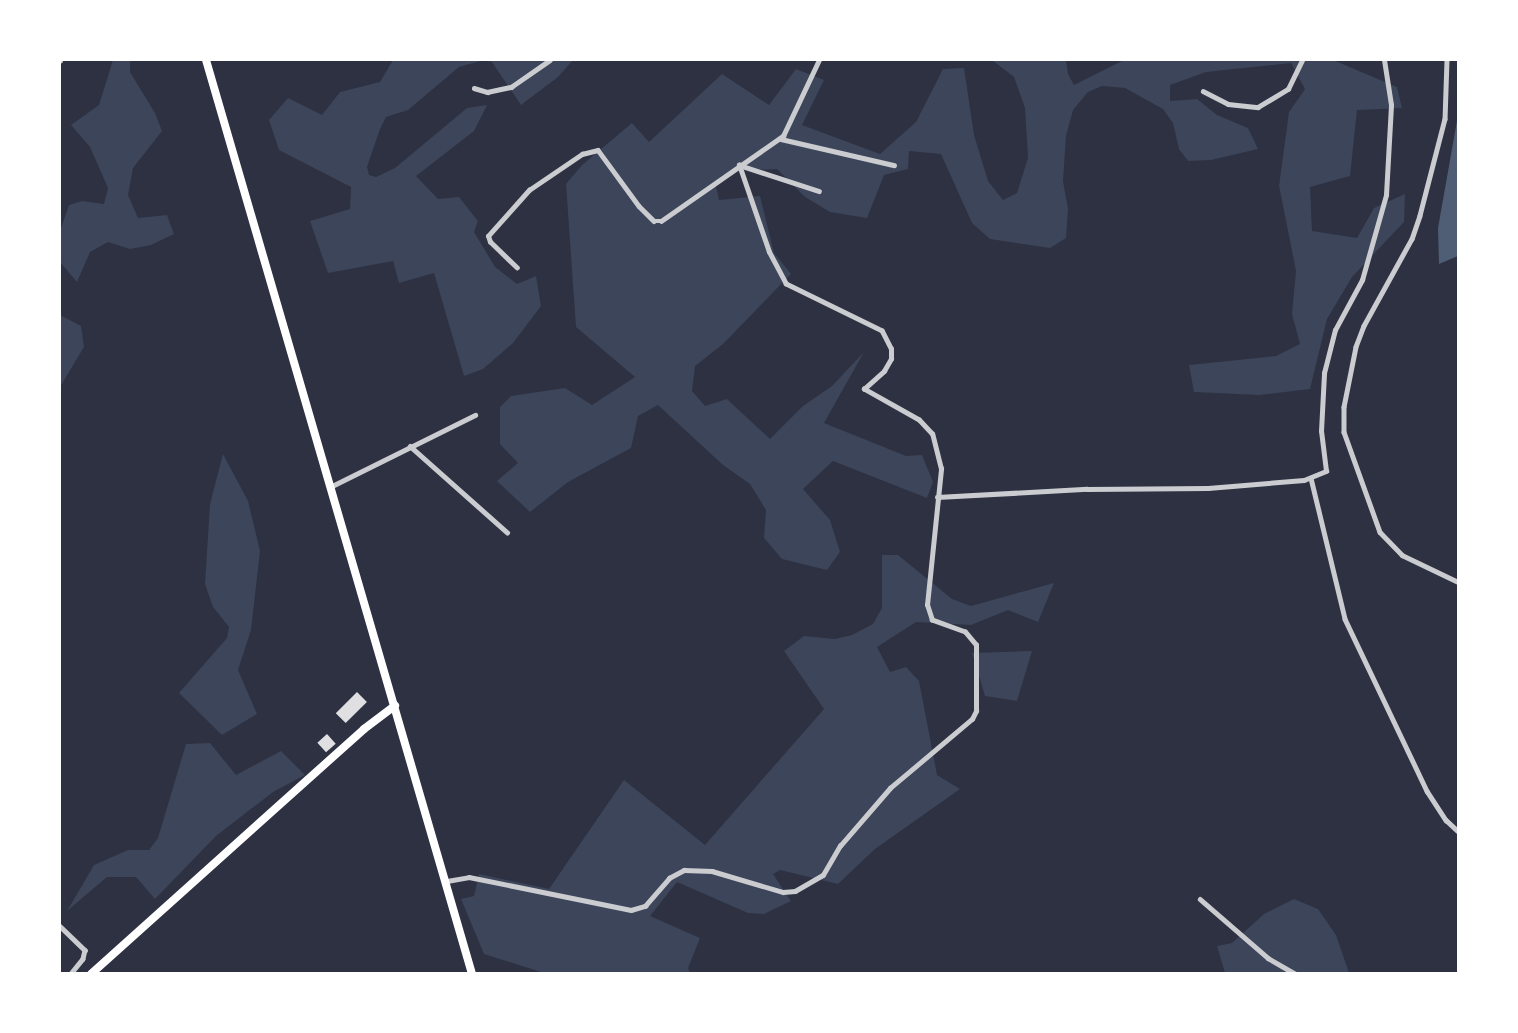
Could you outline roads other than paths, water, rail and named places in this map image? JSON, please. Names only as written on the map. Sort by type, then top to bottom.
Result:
[{"type":"main road","points":[[206,60],[472,974]]},
{"type":"main road","points":[[91,974],[364,729],[395,706]]},
{"type":"street","points":[[474,88],[487,92],[511,87],[550,60]]},
{"type":"street","points":[[517,268],[490,242],[490,231],[528,190],[582,154],[594,150],[603,153],[639,206],[657,222],[780,139],[796,112],[819,60]]},
{"type":"street","points":[[1203,91],[1228,104],[1258,107],[1288,89],[1302,60]]},
{"type":"street","points":[[937,497],[1087,489],[1208,488],[1311,478],[1322,474],[1327,468],[1321,431],[1324,373],[1332,341],[1362,280],[1386,195],[1391,105],[1384,60]]},
{"type":"street","points":[[1447,60],[1445,119],[1420,216],[1412,239],[1364,326],[1356,348],[1343,407],[1344,432],[1380,532],[1402,555],[1458,582]]},
{"type":"street","points":[[780,139],[894,165]]},
{"type":"street","points":[[738,165],[819,191]]},
{"type":"street","points":[[447,881],[469,877],[631,910],[645,905],[669,878],[684,870],[712,871],[783,892],[794,891],[823,875],[840,846],[890,788],[972,719],[976,711],[976,645],[965,632],[932,620],[928,615],[941,469],[932,434],[919,420],[863,387],[884,371],[891,359],[887,340],[877,328],[786,284],[769,252],[738,165]]},
{"type":"street","points":[[329,487],[475,415]]},
{"type":"street","points":[[410,446],[507,532]]},
{"type":"street","points":[[1311,478],[1345,619],[1427,792],[1446,820],[1458,831]]},
{"type":"street","points":[[1200,899],[1259,951],[1296,974]]},
{"type":"street","points":[[60,926],[85,950],[83,959],[71,974]]}]
